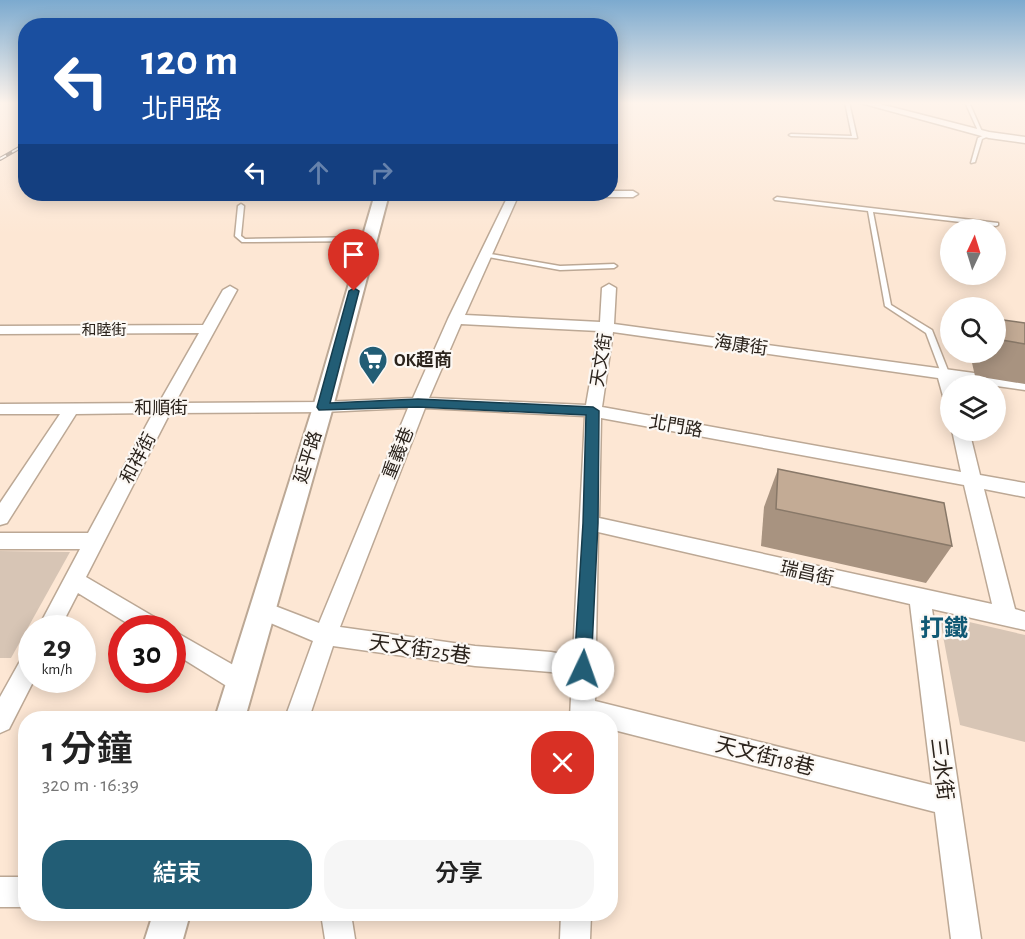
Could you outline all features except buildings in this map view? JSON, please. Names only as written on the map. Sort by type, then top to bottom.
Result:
[{"type":"street","points":[[618,194],[633,194]]},
{"type":"street","name":"延平路","points":[[232,711],[323,407],[380,201]]},
{"type":"street","name":"重義巷","points":[[299,711],[324,635],[418,403],[511,201]]},
{"type":"street","name":"天文街","points":[[582,711],[593,411],[607,327],[609,288]]},
{"type":"street","name":"和祥街","points":[[56,615],[164,408],[230,290]]},
{"type":"street","name":"海康街","points":[[455,319],[607,327],[1025,385]]},
{"type":"street","name":"和睦街","points":[[0,330],[209,329]]},
{"type":"street","name":"北門路","points":[[323,407],[418,403],[593,411],[1025,490]]},
{"type":"street","name":"和順街","points":[[0,410],[323,407]]},
{"type":"street","points":[[0,518],[71,409]]},
{"type":"street","points":[[963,441],[972,481],[1016,619]]},
{"type":"street","name":"瑞昌街","points":[[590,523],[1016,619]]},
{"type":"street","points":[[0,541],[94,541]]},
{"type":"street","points":[[74,580],[132,615]]},
{"type":"street","name":"三水街","points":[[920,599],[966,939]]},
{"type":"street","name":"天文街25巷","points":[[262,610],[324,635],[475,657],[551,662],[583,669]]},
{"type":"street","points":[[186,649],[241,682]]},
{"type":"street","points":[[0,722],[10,684]]},
{"type":"street","name":"天文街18巷","points":[[618,723],[947,802]]},
{"type":"street","points":[[0,892],[18,892]]},
{"type":"street","points":[[164,939],[170,921]]},
{"type":"street","points":[[337,921],[340,939]]},
{"type":"street","points":[[575,939],[576,921]]},
{"type":"lane","points":[[973,162],[978,146]]},
{"type":"lane","points":[[777,199],[954,219]]},
{"type":"lane","points":[[241,206],[238,236],[244,241],[369,238]]},
{"type":"lane","points":[[870,209],[888,306],[929,332],[945,373]]},
{"type":"lane","points":[[485,255],[560,268],[615,266]]},
{"type":"shaded area","points":[[0,551],[70,552],[35,615],[18,615],[18,645],[11,658],[0,658]]},
{"type":"shaded area","points":[[939,615],[1025,635],[1025,742],[960,725]]},
{"type":"railway","points":[[0,159],[18,149]]},
{"type":"place","name":"OK超商","points":[[373,386]]},
{"type":"district","name":"打鐵","points":[[944,628]]},
{"type":"route","points":[[354,291],[323,407],[418,403],[593,411],[583,669]]}]
